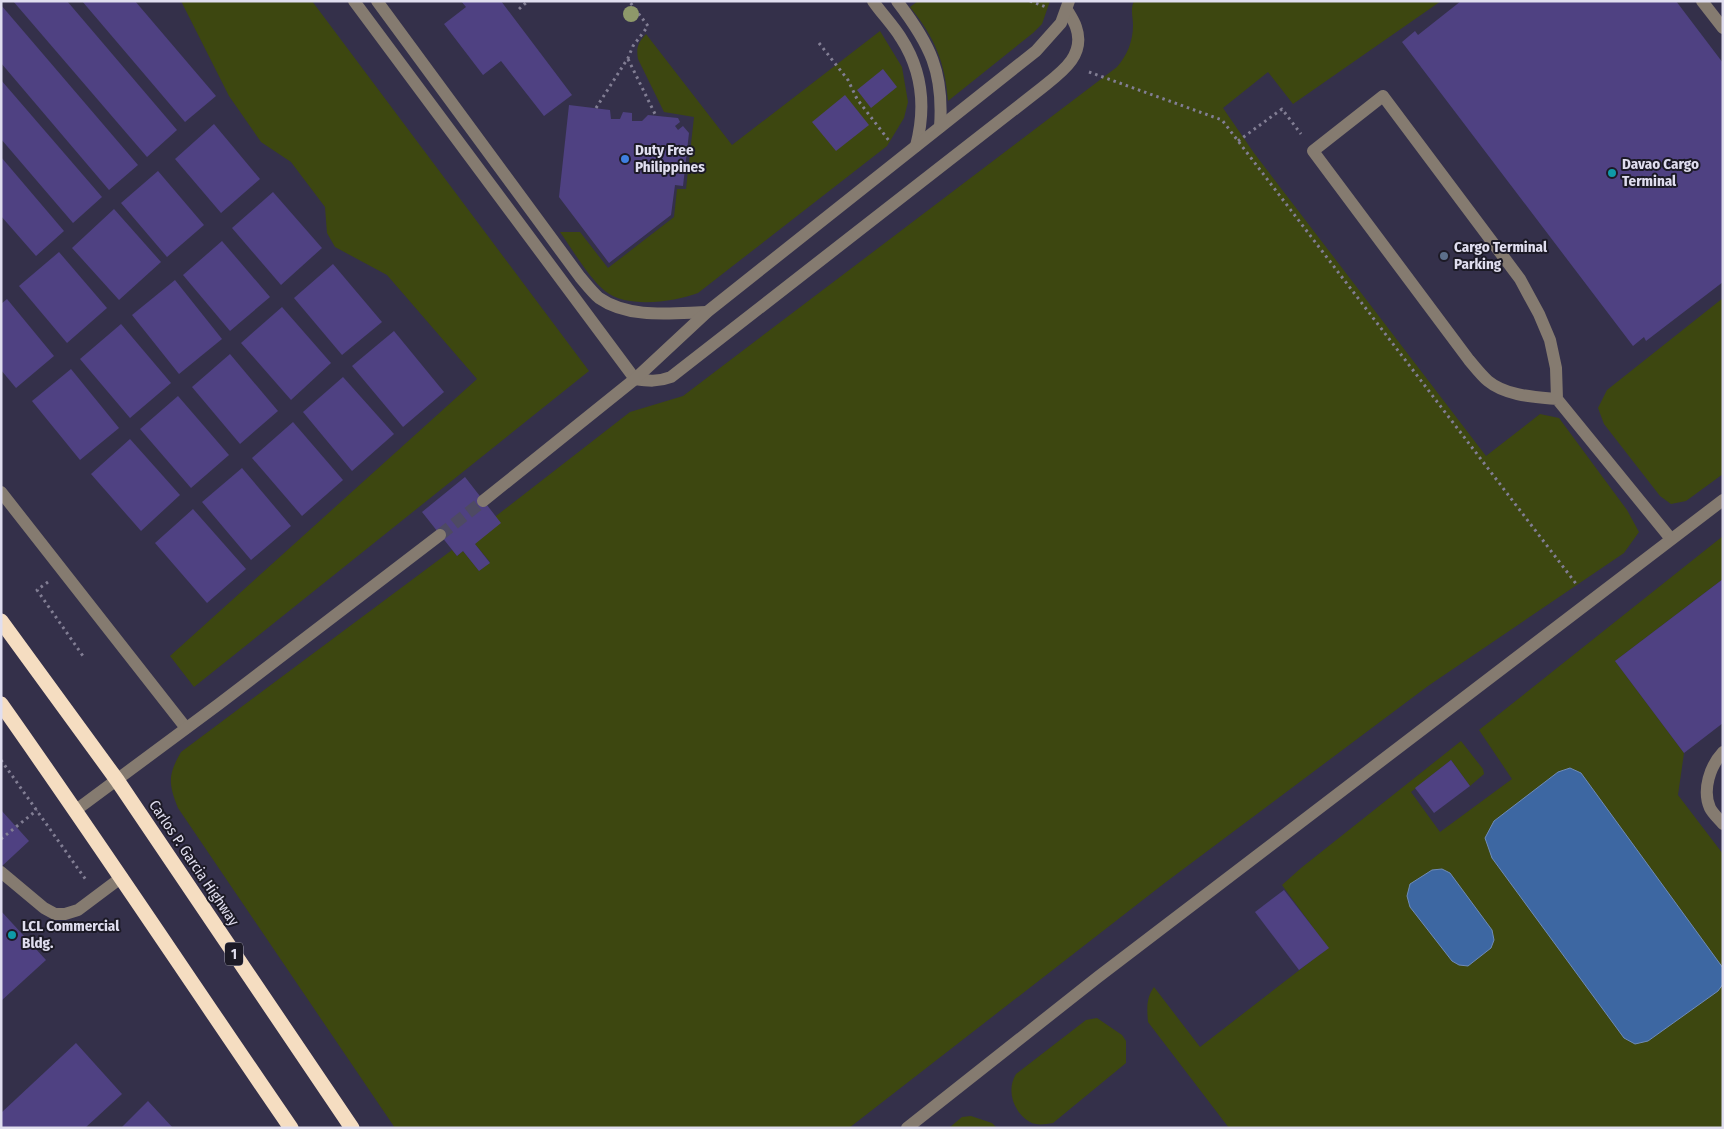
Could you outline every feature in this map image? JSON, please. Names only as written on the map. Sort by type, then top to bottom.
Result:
[{"type":"highway","name":"Carlos P. Garcia Highway","points":[[1,620],[117,780],[352,1128]]},
{"type":"highway","points":[[1,704],[122,877],[292,1128]]},
{"type":"street","points":[[354,1],[635,379],[649,382],[661,381],[671,377],[1028,99],[1070,64],[1076,54],[1078,41],[1076,28],[1068,6]]},
{"type":"street","points":[[377,1],[574,270],[598,296],[613,306],[634,312],[707,312]]},
{"type":"street","points":[[873,1],[900,36],[912,57],[918,75],[923,110],[916,146]]},
{"type":"street","points":[[897,1],[916,26],[929,49],[937,70],[940,91],[940,127]]},
{"type":"street","points":[[1702,1],[1723,28]]},
{"type":"street","points":[[483,501],[635,379],[707,312],[1036,51],[1061,23],[1068,6]]},
{"type":"street","points":[[1557,399],[1533,397],[1507,391],[1489,382],[1469,360],[1313,151],[1384,96],[1520,279],[1539,314],[1550,340],[1556,368],[1557,399],[1671,539]]},
{"type":"street","points":[[1,492],[186,728]]},
{"type":"street","points":[[907,1128],[1098,977],[1723,500]]},
{"type":"street","points":[[76,810],[440,535]]},
{"type":"street","points":[[1723,752],[1710,772],[1706,792],[1710,808],[1723,824]]},
{"type":"street","points":[[1,872],[44,908],[55,914],[65,914],[78,910],[122,877]]},
{"type":"path","points":[[519,9],[528,1]]},
{"type":"path","points":[[596,108],[628,58],[632,46],[648,26],[630,1]]},
{"type":"path","points":[[819,43],[848,80],[857,99],[902,158]]},
{"type":"path","points":[[628,58],[656,116]]},
{"type":"path","points":[[1070,64],[1222,120],[1590,601]]},
{"type":"path","points":[[1238,141],[1282,109],[1313,151]]},
{"type":"path","points":[[63,571],[37,590],[83,656]]},
{"type":"path","points":[[1,760],[97,896]]},
{"type":"path","points":[[1,839],[37,810]]},
{"type":"green space","points":[[181,1],[312,1],[589,371],[194,687],[170,656],[477,379],[387,275],[335,247],[327,233],[325,207],[291,162],[261,142],[229,96]]},
{"type":"green space","points":[[918,1],[1050,1],[1042,24],[1033,33],[948,101],[947,87],[937,51],[926,29],[910,7]]},
{"type":"green space","points":[[1134,1],[1441,1],[1293,104],[1268,72],[1223,108],[1254,153],[1486,456],[1540,414],[1559,418],[1627,510],[1639,532],[1624,553],[1428,686],[1166,882],[849,1128],[395,1128],[178,808],[172,792],[171,779],[181,752],[452,550],[457,556],[463,551],[479,571],[490,562],[475,544],[496,516],[630,412],[683,396],[1117,67],[1124,58],[1131,43],[1133,31],[1132,7]]},
{"type":"green space","points":[[880,31],[902,67],[908,102],[904,118],[887,146],[698,293],[664,301],[638,302],[614,297],[593,279],[560,232],[580,232],[608,268],[674,217],[677,189],[686,189],[694,117],[664,112],[638,59],[638,45],[646,34],[732,145]]},
{"type":"green space","points":[[1723,298],[1723,474],[1686,501],[1671,504],[1660,496],[1604,424],[1598,408],[1607,390]]},
{"type":"green space","points":[[1723,536],[1723,579],[1615,661],[1684,753],[1678,795],[1723,854],[1723,1128],[1229,1128],[1148,1022],[1148,999],[1154,987],[1200,1047],[1328,948],[1282,885],[1461,741],[1483,769],[1484,774],[1470,786],[1451,760],[1411,792],[1440,832],[1512,779],[1479,730]]},
{"type":"green space","points":[[1097,1018],[1122,1035],[1126,1041],[1126,1063],[1053,1123],[1038,1124],[1024,1118],[1015,1107],[1013,1100],[1012,1087],[1016,1074],[1086,1020]]},
{"type":"green space","points":[[971,1116],[992,1123],[997,1128],[949,1128],[962,1117]]},
{"type":"water","points":[[1570,768],[1581,773],[1723,968],[1723,984],[1718,991],[1648,1041],[1635,1044],[1624,1038],[1492,858],[1485,838],[1494,821],[1558,772]]},
{"type":"water","points":[[1442,869],[1450,873],[1492,930],[1494,940],[1491,948],[1468,966],[1459,965],[1452,961],[1410,907],[1407,896],[1410,884],[1432,870]]},
{"type":"building","points":[[13,1],[67,1],[177,130],[147,157]]},
{"type":"building","points":[[82,1],[135,1],[216,96],[185,122]]},
{"type":"building","points":[[461,1],[501,1],[572,95],[544,116],[501,61],[483,75],[444,24],[466,7]]},
{"type":"building","name":"Davao Cargo Terminal","points":[[1461,1],[1676,1],[1723,63],[1723,282],[1646,341],[1644,337],[1633,346],[1402,42],[1415,31],[1418,35]]},
{"type":"building","points":[[1,5],[138,165],[109,190],[1,63]]},
{"type":"building","points":[[883,69],[897,87],[871,108],[857,90]]},
{"type":"building","points":[[1,80],[102,197],[73,223],[1,139]]},
{"type":"building","points":[[845,95],[869,125],[836,151],[812,122]]},
{"type":"building","name":"Duty Free Philippines","points":[[569,105],[610,110],[611,119],[620,119],[623,112],[632,113],[632,121],[642,121],[648,115],[678,118],[680,122],[675,126],[678,130],[683,126],[689,133],[683,186],[675,185],[671,215],[609,263],[559,197]]},
{"type":"building","points":[[214,124],[260,179],[221,213],[175,159]]},
{"type":"building","points":[[1,157],[64,231],[36,256],[1,216]]},
{"type":"building","points":[[158,171],[204,225],[167,257],[121,203]]},
{"type":"building","points":[[273,192],[322,248],[281,285],[232,228]]},
{"type":"building","points":[[114,209],[161,262],[119,300],[72,248]]},
{"type":"building","points":[[222,241],[270,297],[230,331],[183,275]]},
{"type":"building","points":[[59,252],[107,308],[67,343],[19,286]]},
{"type":"building","points":[[333,264],[382,322],[342,355],[294,298]]},
{"type":"building","points":[[175,280],[222,339],[179,374],[132,315]]},
{"type":"building","points":[[7,299],[54,356],[16,388],[1,370],[1,304]]},
{"type":"building","points":[[282,307],[331,363],[291,400],[241,343]]},
{"type":"building","points":[[121,324],[171,383],[130,418],[80,359]]},
{"type":"building","points":[[394,331],[444,392],[403,427],[352,366]]},
{"type":"building","points":[[230,354],[278,411],[240,444],[192,387]]},
{"type":"building","points":[[71,369],[119,428],[80,460],[32,401]]},
{"type":"building","points":[[343,377],[394,434],[352,471],[303,412]]},
{"type":"building","points":[[178,396],[229,455],[191,488],[140,429]]},
{"type":"building","points":[[293,422],[343,480],[302,516],[252,458]]},
{"type":"building","points":[[130,439],[180,495],[141,531],[91,474]]},
{"type":"building","points":[[242,468],[291,526],[251,560],[202,502]]},
{"type":"building","points":[[465,477],[501,523],[475,544],[490,563],[479,571],[463,551],[457,556],[422,512]]},
{"type":"building","points":[[193,509],[246,569],[207,603],[155,543]]},
{"type":"building","points":[[1723,579],[1723,723],[1684,753],[1615,661]]},
{"type":"building","points":[[1451,760],[1470,786],[1434,813],[1415,788]]},
{"type":"building","points":[[1,810],[29,841],[1,867]]},
{"type":"building","points":[[1284,890],[1329,948],[1299,970],[1255,912]]},
{"type":"building","name":"LCL Commercial Bldg.","points":[[1,911],[46,960],[1,1001]]},
{"type":"building","points":[[76,1043],[122,1094],[85,1128],[1,1128],[1,1113]]},
{"type":"building","points":[[148,1101],[173,1128],[121,1128]]},
{"type":"tunnel","points":[[440,535],[483,501]]},
{"type":"place","name":"Duty Free Philippines","points":[[625,159]]},
{"type":"place","name":"Davao Cargo Terminal","points":[[1612,173]]},
{"type":"place","name":"Cargo Terminal Parking","points":[[1444,256]]},
{"type":"place","name":"LCL Commercial Bldg.","points":[[12,935]]}]
